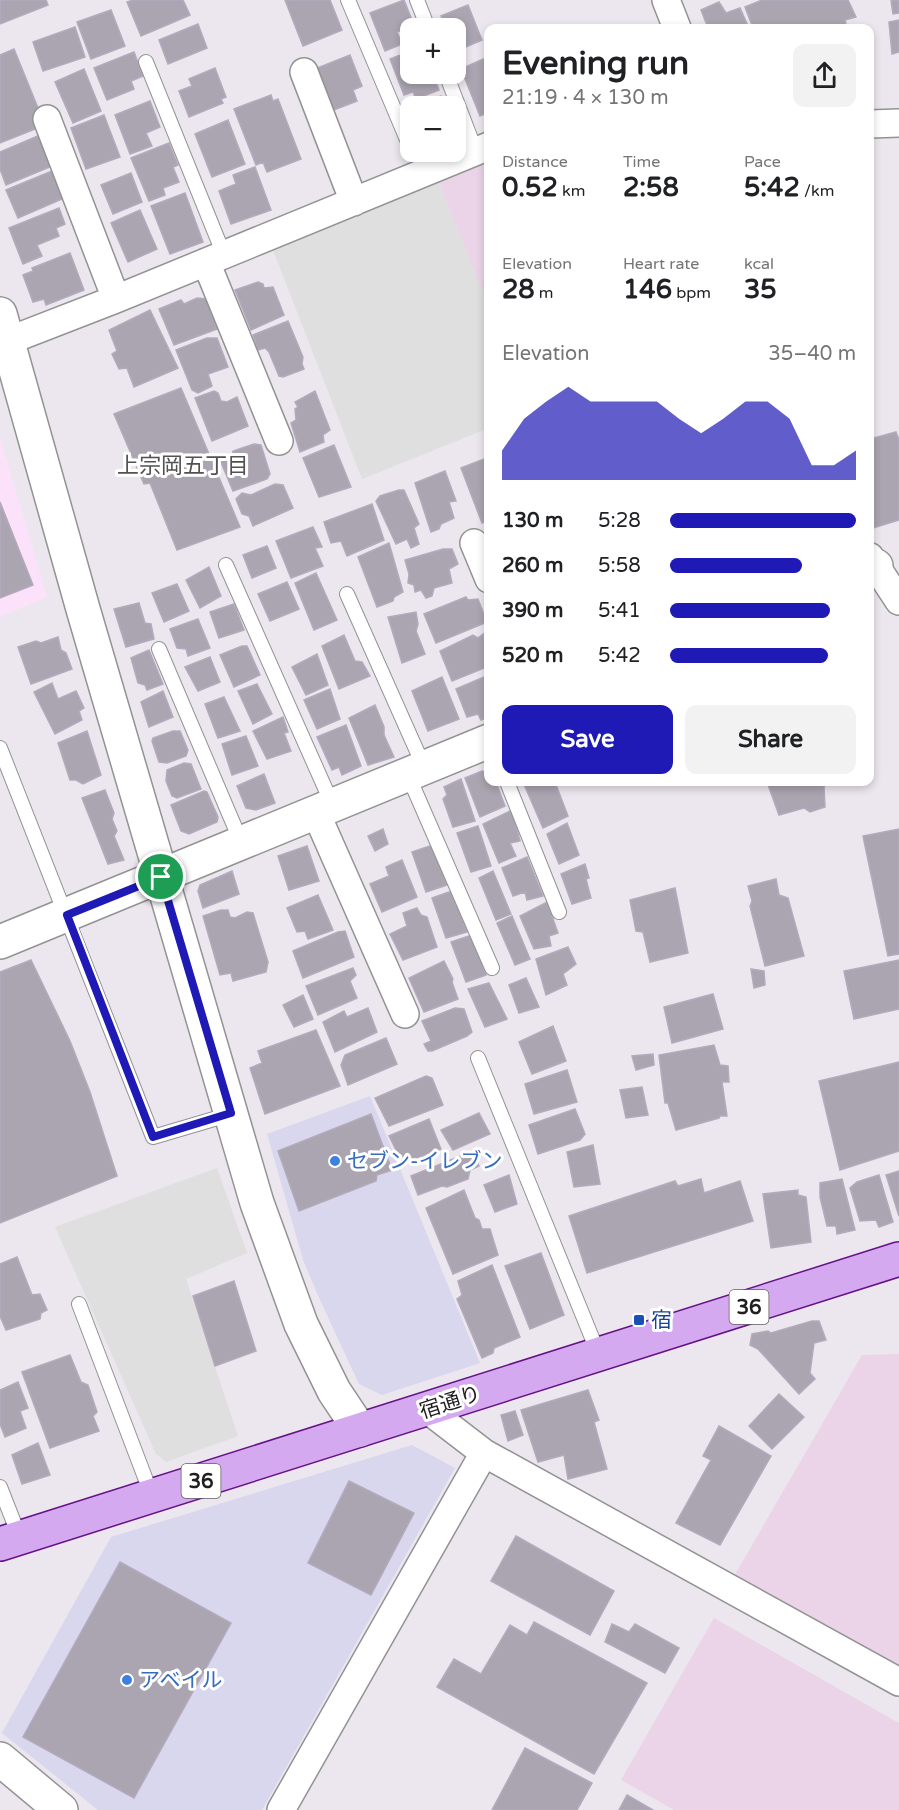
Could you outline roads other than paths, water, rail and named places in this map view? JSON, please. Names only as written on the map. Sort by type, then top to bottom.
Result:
[{"type":"main road","name":"宿通り","points":[[10,1541],[899,1259]]},
{"type":"street","points":[[666,0],[675,24]]},
{"type":"street","points":[[304,72],[354,202]]},
{"type":"street","points":[[47,119],[116,299]]},
{"type":"street","points":[[874,124],[899,123]]},
{"type":"street","points":[[466,151],[483,149]]},
{"type":"street","points":[[371,1427],[334,1390],[301,1324],[257,1203],[163,876],[86,620],[5,334],[48,326],[354,202],[409,162]]},
{"type":"street","points":[[215,258],[279,441]]},
{"type":"street","points":[[474,543],[484,567]]},
{"type":"street","points":[[879,563],[899,601]]},
{"type":"street","points":[[0,942],[484,743]]},
{"type":"street","points":[[324,809],[405,1014]]},
{"type":"street","points":[[426,1410],[484,1453],[899,1682]]},
{"type":"street","points":[[281,1810],[484,1453]]},
{"type":"street","points":[[0,1759],[61,1810]]},
{"type":"lane","points":[[348,0],[400,123]]},
{"type":"lane","points":[[417,0],[424,18]]},
{"type":"lane","points":[[147,62],[215,258]]},
{"type":"lane","points":[[451,84],[483,149]]},
{"type":"lane","points":[[226,565],[324,809]]},
{"type":"lane","points":[[347,594],[492,968]]},
{"type":"lane","points":[[159,649],[242,844]]},
{"type":"lane","points":[[0,748],[153,1137],[231,1113]]},
{"type":"lane","points":[[509,786],[560,912]]},
{"type":"lane","points":[[478,1058],[598,1355]]},
{"type":"lane","points":[[79,1304],[152,1497]]},
{"type":"lane","points":[[0,1487],[10,1541]]},
{"type":"place","name":"セブン-イレブン","points":[[335,1161]]},
{"type":"place","name":"宿","points":[[639,1320]]},
{"type":"place","name":"アベイル","points":[[127,1680]]},
{"type":"district","name":"上宗岡五丁目","points":[[183,465]]}]
